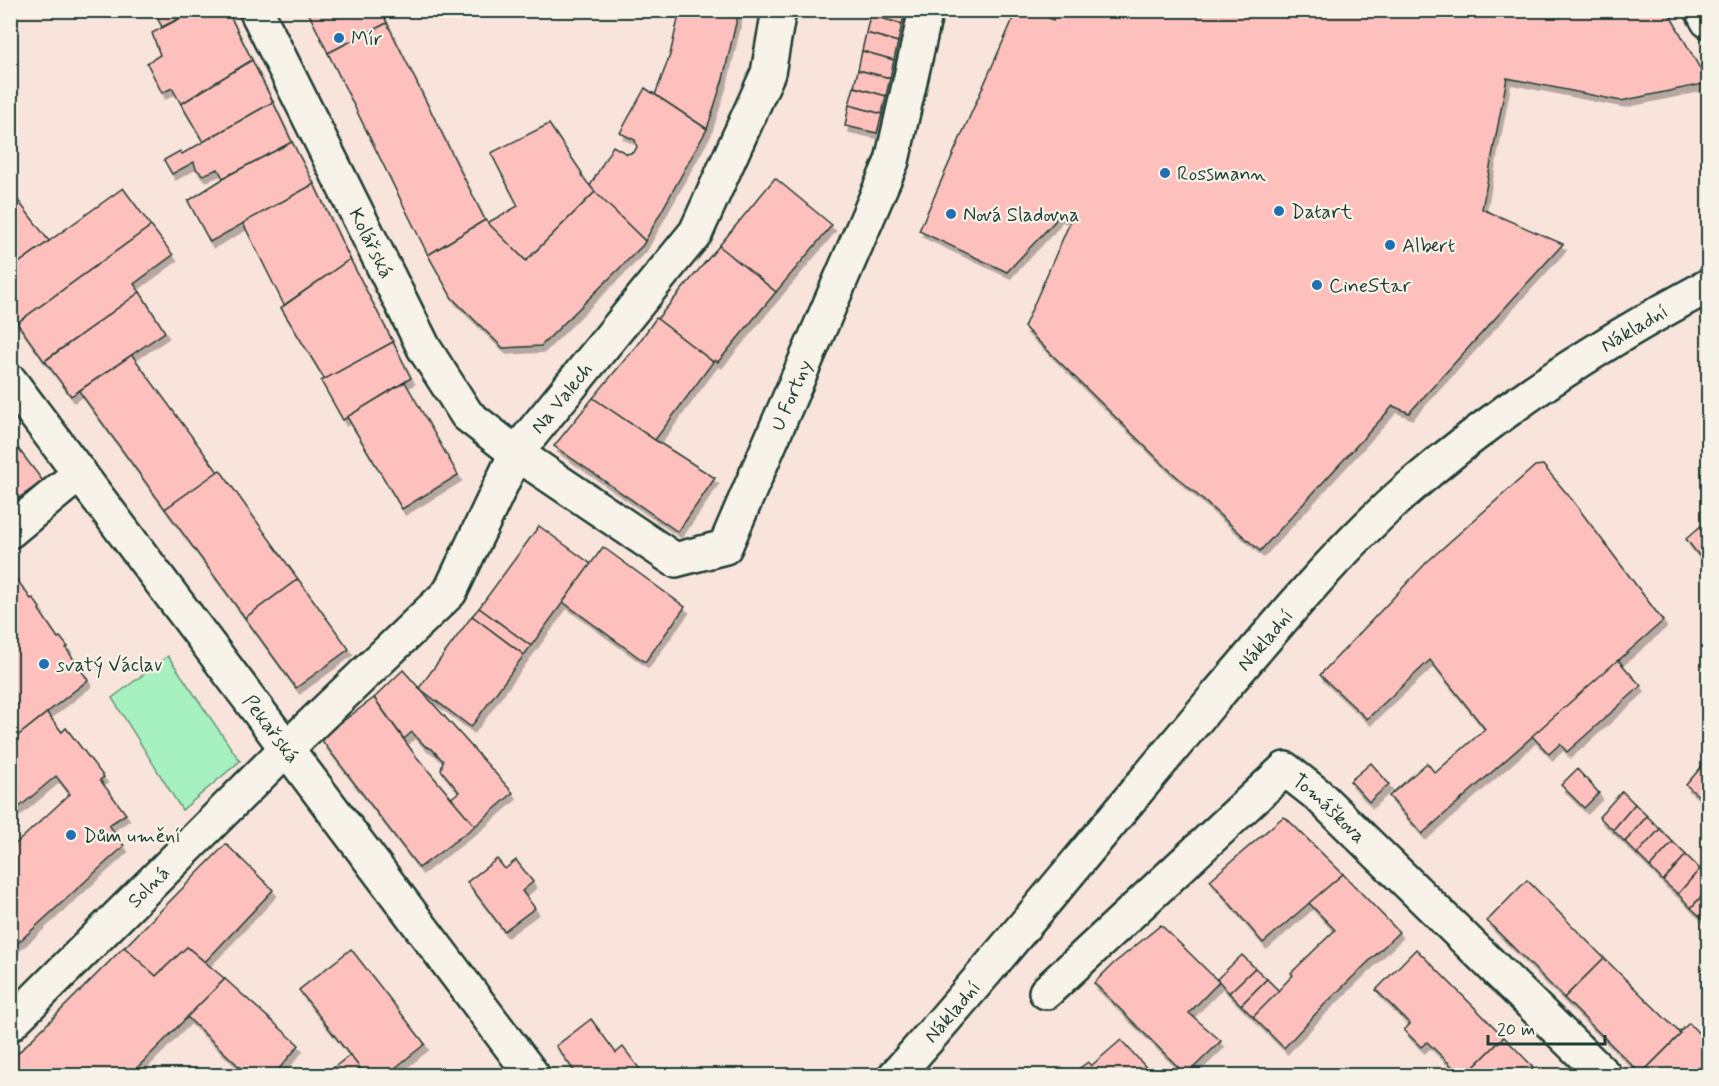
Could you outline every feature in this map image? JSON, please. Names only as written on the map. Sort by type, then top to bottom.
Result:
[{"type":"street","name":"Kolářská","points":[[256,10],[424,348],[467,415],[516,453]]},
{"type":"street","name":"Na Valech","points":[[286,749],[450,592],[516,453],[696,232],[768,73],[779,10]]},
{"type":"street","name":"U Fortny","points":[[516,453],[675,560],[725,547],[892,161],[926,10]]},
{"type":"street","points":[[1702,10],[1708,21]]},
{"type":"street","name":"Nákladní","points":[[895,1076],[969,994],[1278,624],[1348,547],[1386,510],[1409,488],[1519,400],[1599,348],[1708,286]]},
{"type":"street","name":"Pekařská","points":[[10,381],[533,1076]]},
{"type":"street","points":[[10,531],[80,473]]},
{"type":"street","name":"Solná","points":[[10,1023],[286,749]]},
{"type":"street","name":"Tomáškova","points":[[1047,992],[1285,769],[1318,795],[1605,1076]]},
{"type":"green space","points":[[168,656],[240,761],[182,810],[112,698]]},
{"type":"building","points":[[153,10],[196,10],[162,27]]},
{"type":"building","points":[[196,10],[227,10],[252,60],[181,104],[172,88],[162,93],[147,63],[160,55],[152,33]]},
{"type":"building","name":"Mír","points":[[307,10],[381,10],[387,23],[328,53]]},
{"type":"building","points":[[680,10],[739,10],[723,79],[707,129],[655,95],[670,55]]},
{"type":"building","points":[[871,10],[906,10],[902,24],[870,15]]},
{"type":"building","points":[[1017,10],[1032,10],[1053,20],[1055,10],[1667,10],[1708,83],[1621,101],[1507,78],[1482,209],[1563,244],[1409,413],[1393,406],[1260,551],[1166,467],[1024,327],[1071,220],[1058,215],[1007,272],[919,231]]},
{"type":"building","points":[[870,15],[902,24],[898,42],[866,33]]},
{"type":"building","points":[[387,23],[485,220],[428,255],[328,53]]},
{"type":"building","points":[[866,33],[898,42],[894,60],[862,51]]},
{"type":"building","points":[[862,51],[894,60],[890,78],[858,70]]},
{"type":"building","points":[[252,60],[273,102],[203,142],[181,104]]},
{"type":"building","points":[[858,70],[890,78],[886,96],[854,87]]},
{"type":"building","points":[[854,87],[886,96],[882,114],[849,105]]},
{"type":"building","points":[[645,88],[707,129],[645,241],[607,206],[590,186],[613,146],[627,154],[634,152],[637,147],[635,140],[620,133]]},
{"type":"building","points":[[273,102],[292,142],[223,178],[218,169],[203,175],[196,169],[194,162],[172,174],[164,160],[180,151],[182,154]]},
{"type":"building","points":[[849,105],[882,114],[877,133],[845,126]]},
{"type":"building","points":[[549,124],[582,173],[581,175],[595,192],[526,261],[487,223],[518,206],[491,153]]},
{"type":"building","points":[[292,142],[314,184],[210,242],[188,201],[229,175]]},
{"type":"building","points":[[775,178],[832,225],[776,292],[719,246]]},
{"type":"building","points":[[314,184],[350,259],[284,305],[243,223]]},
{"type":"building","points":[[123,188],[151,226],[17,323],[10,314],[10,269]]},
{"type":"building","points":[[10,190],[49,241],[10,269]]},
{"type":"building","points":[[595,192],[645,241],[643,245],[541,346],[503,348],[452,298],[428,255],[485,220],[526,261]]},
{"type":"building","points":[[151,226],[173,255],[134,284],[140,292],[44,361],[17,323]]},
{"type":"building","points":[[719,246],[776,292],[718,362],[715,360],[713,362],[657,319]]},
{"type":"building","points":[[350,259],[393,342],[325,380],[281,308]]},
{"type":"building","points":[[140,292],[165,332],[71,396],[45,361]]},
{"type":"building","points":[[656,318],[713,362],[655,440],[593,398]]},
{"type":"building","points":[[393,342],[411,378],[343,420],[321,381]]},
{"type":"building","points":[[132,355],[218,472],[165,509],[79,391]]},
{"type":"building","points":[[405,382],[458,475],[402,509],[347,417]]},
{"type":"building","points":[[593,398],[715,478],[678,532],[554,446]]},
{"type":"building","points":[[10,438],[43,481],[10,504]]},
{"type":"building","points":[[1543,465],[1573,501],[1663,621],[1422,834],[1389,796],[1427,763],[1435,773],[1485,729],[1430,660],[1367,719],[1320,675],[1428,561],[1535,466]]},
{"type":"building","points":[[220,470],[298,579],[245,618],[165,509]]},
{"type":"building","points":[[1708,509],[1708,567],[1686,539],[1704,523],[1702,521]]},
{"type":"building","points":[[539,526],[591,564],[531,646],[479,608]]},
{"type":"building","points":[[603,547],[685,607],[645,662],[563,602]]},
{"type":"building","name":"svatý Václav","points":[[10,570],[31,599],[33,598],[58,638],[60,637],[68,647],[66,648],[88,680],[10,742]]},
{"type":"building","points":[[298,579],[349,649],[296,688],[245,618]]},
{"type":"building","points":[[479,608],[531,646],[524,655],[472,616]]},
{"type":"building","points":[[472,616],[524,655],[471,727],[419,688]]},
{"type":"building","points":[[1618,660],[1641,686],[1567,752],[1560,744],[1549,754],[1532,736]]},
{"type":"building","points":[[403,670],[513,793],[475,826],[450,799],[459,792],[441,770],[443,761],[412,732],[404,739],[374,698]]},
{"type":"building","points":[[374,698],[415,755],[475,826],[419,868],[323,742],[323,736]]},
{"type":"building","name":"Dům umění","points":[[47,713],[62,732],[66,728],[104,777],[100,780],[126,814],[109,825],[124,846],[10,950],[10,849],[70,794],[56,776],[10,815],[10,742]]},
{"type":"building","points":[[1708,759],[1708,790],[1701,798],[1686,785]]},
{"type":"building","points":[[1371,763],[1389,784],[1369,802],[1350,781]]},
{"type":"building","points":[[1577,769],[1599,793],[1584,808],[1561,785]]},
{"type":"building","points":[[1622,791],[1635,804],[1613,830],[1599,817]]},
{"type":"building","points":[[1635,804],[1647,816],[1625,842],[1613,830]]},
{"type":"building","points":[[1647,816],[1660,829],[1637,854],[1625,842]]},
{"type":"building","points":[[1283,817],[1343,874],[1263,943],[1210,880]]},
{"type":"building","points":[[1660,829],[1673,842],[1650,867],[1637,854]]},
{"type":"building","points":[[1673,842],[1686,855],[1663,881],[1650,867]]},
{"type":"building","points":[[226,844],[273,890],[205,962],[187,947],[156,976],[124,948]]},
{"type":"building","points":[[1686,855],[1700,869],[1678,894],[1663,881]]},
{"type":"building","points":[[497,859],[505,869],[516,860],[533,882],[522,891],[535,908],[504,931],[467,882]]},
{"type":"building","points":[[1700,869],[1708,877],[1708,889],[1691,908],[1678,894]]},
{"type":"building","points":[[1343,874],[1399,932],[1323,1006],[1284,1048],[1253,1017],[1293,975],[1291,973],[1335,930],[1309,903]]},
{"type":"building","points":[[1527,880],[1604,958],[1564,998],[1487,921]]},
{"type":"building","points":[[1708,889],[1708,916],[1705,921],[1691,908]]},
{"type":"building","points":[[1161,925],[1219,982],[1189,1013],[1221,1041],[1186,1075],[1094,983],[1113,964]]},
{"type":"building","points":[[124,947],[156,976],[187,947],[225,979],[129,1076],[19,1076],[10,1065],[10,1061]]},
{"type":"building","points":[[351,949],[425,1044],[385,1076],[366,1076],[299,990]]},
{"type":"building","points":[[1416,949],[1504,1037],[1465,1076],[1462,1076],[1427,1042],[1421,1047],[1404,1030],[1410,1024],[1376,990]]},
{"type":"building","points":[[1242,955],[1255,968],[1229,993],[1217,979]]},
{"type":"building","points":[[1604,958],[1681,1034],[1641,1074],[1564,998]]},
{"type":"building","points":[[1255,968],[1267,979],[1241,1005],[1229,993]]},
{"type":"building","points":[[225,979],[299,1045],[273,1076],[249,1076],[187,1017]]},
{"type":"building","points":[[1267,979],[1279,991],[1253,1017],[1241,1005]]},
{"type":"building","points":[[591,1019],[616,1053],[623,1047],[645,1076],[578,1076],[556,1046]]},
{"type":"building","points":[[1689,1023],[1708,1043],[1708,1076],[1643,1076],[1641,1074]]},
{"type":"building","points":[[1504,1037],[1542,1076],[1465,1076]]},
{"type":"building","points":[[1121,1040],[1154,1076],[1069,1076],[1088,1062],[1091,1066]]},
{"type":"building","points":[[350,1055],[366,1076],[323,1076]]},
{"type":"place","name":"Mír","points":[[339,38]]},
{"type":"place","name":"Rossmann","points":[[1165,173]]},
{"type":"place","name":"Datart","points":[[1279,211]]},
{"type":"place","name":"Nová Sladovna","points":[[951,214]]},
{"type":"place","name":"Albert","points":[[1390,245]]},
{"type":"place","name":"CineStar","points":[[1317,285]]},
{"type":"place","name":"svatý Václav","points":[[44,664]]},
{"type":"place","name":"Dům umění","points":[[71,835]]}]
